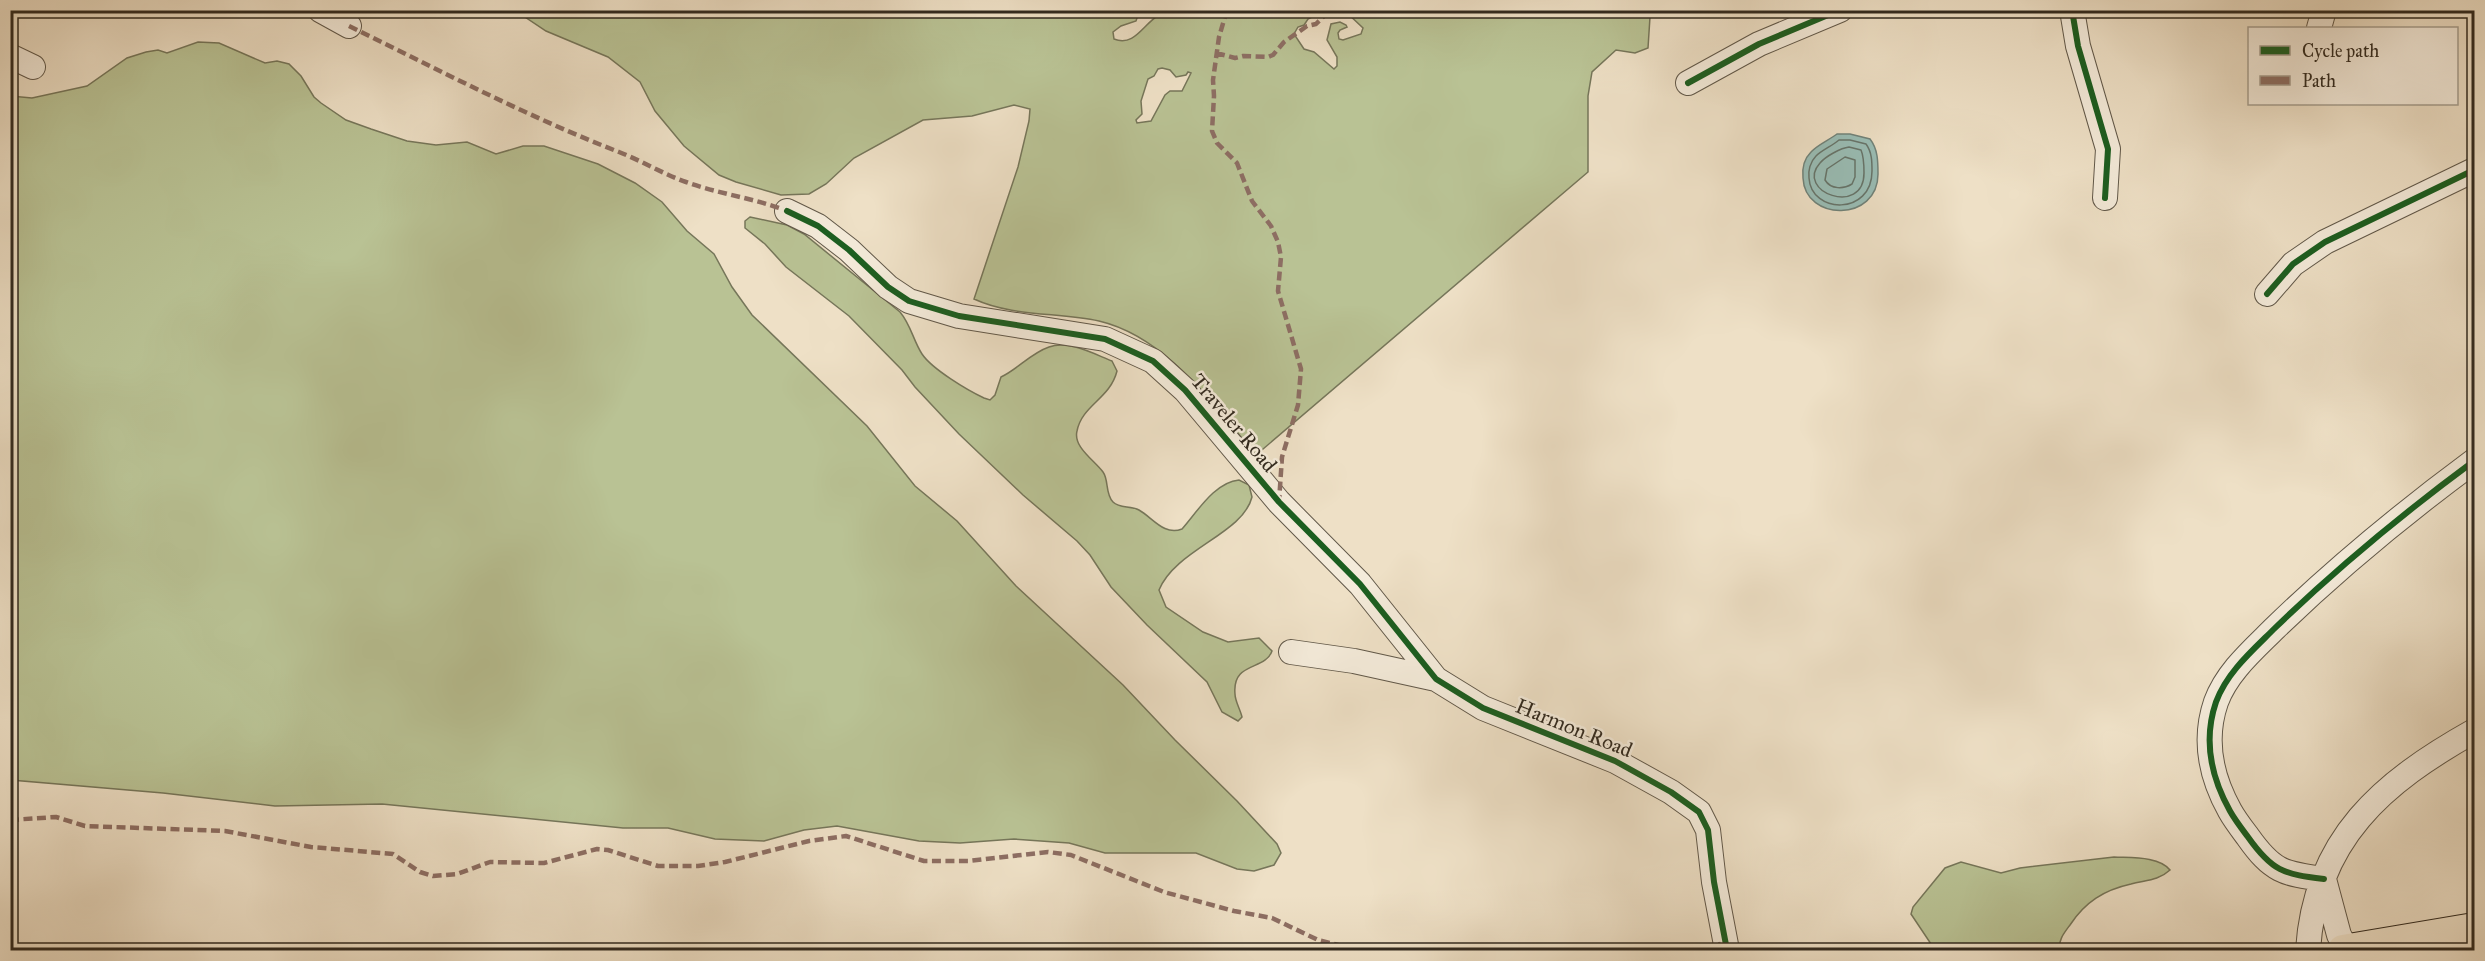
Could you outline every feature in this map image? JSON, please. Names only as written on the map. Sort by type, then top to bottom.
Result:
[{"type":"main road","points":[[2345,950],[2475,928]]},
{"type":"street","points":[[320,10],[350,26]]},
{"type":"street","points":[[1688,83],[1759,45],[1840,10]]},
{"type":"street","points":[[2072,10],[2078,46],[2108,149],[2105,198]]},
{"type":"street","points":[[2319,27],[2324,10]]},
{"type":"street","points":[[10,56],[33,67]]},
{"type":"street","points":[[2267,294],[2293,264],[2325,242],[2475,170]]},
{"type":"street","name":"Traveler Road","points":[[787,211],[818,226],[849,250],[888,287],[909,301],[959,316],[1094,336],[1120,344],[1153,361],[1185,390],[1279,502],[1360,584],[1436,679]]},
{"type":"street","points":[[2324,879],[2294,875],[2273,866],[2263,858],[2231,814],[2216,782],[2211,763],[2210,728],[2217,700],[2226,681],[2246,657],[2296,608],[2361,550],[2475,461]]},
{"type":"street","points":[[1291,652],[1354,661],[1436,679]]},
{"type":"street","name":"Harmon Road","points":[[1436,679],[1483,708],[1615,760],[1697,809],[1704,818],[1708,830],[1714,882],[1727,951]]},
{"type":"street","points":[[2308,951],[2315,902],[2347,832],[2372,803],[2412,770],[2475,731]]},
{"type":"street","points":[[2324,879],[2345,950]]},
{"type":"green space","points":[[1192,10],[1315,11],[1314,16],[1298,27],[1294,34],[1304,49],[1314,52],[1334,69],[1337,66],[1337,57],[1327,40],[1331,24],[1340,22],[1346,25],[1347,27],[1338,33],[1339,39],[1343,40],[1361,34],[1363,28],[1345,11],[1647,10],[1650,17],[1648,48],[1635,53],[1616,50],[1592,72],[1588,96],[1588,172],[1256,455],[1187,375],[1167,357],[1124,329],[1083,318],[1004,309],[974,299],[1018,167],[1030,109],[1014,105],[972,116],[923,120],[854,158],[826,184],[809,194],[781,195],[719,175],[684,146],[655,111],[640,82],[608,57],[546,31],[516,11],[1133,11],[1137,18],[1136,21],[1121,26],[1113,32],[1114,39],[1121,41],[1133,37],[1159,15]],"holes":[[[1158,69],[1170,70],[1176,77],[1191,73],[1182,91],[1170,91],[1165,95],[1151,121],[1137,123],[1136,120],[1142,114],[1141,101],[1148,79],[1154,76]]]},
{"type":"green space","points":[[198,42],[219,43],[265,63],[277,61],[289,64],[321,103],[346,120],[371,129],[407,141],[436,145],[467,142],[496,154],[523,146],[544,146],[598,164],[635,183],[662,202],[687,231],[714,254],[732,287],[752,315],[867,426],[915,486],[957,521],[1016,586],[1123,685],[1277,844],[1281,853],[1274,865],[1254,871],[1237,869],[1196,853],[1105,853],[1069,843],[1014,839],[960,843],[919,841],[837,826],[804,830],[764,841],[715,839],[668,828],[623,828],[382,804],[275,806],[163,793],[11,780],[11,96],[32,98],[87,86],[127,58],[158,50],[167,53]]},
{"type":"green space","points":[[750,217],[787,225],[804,234],[900,312],[927,360],[960,385],[984,398],[990,400],[995,395],[1001,377],[1036,353],[1049,347],[1065,345],[1112,361],[1117,371],[1113,381],[1084,415],[1077,431],[1077,437],[1081,448],[1103,472],[1109,495],[1116,504],[1139,510],[1164,528],[1176,531],[1182,529],[1207,499],[1222,486],[1239,480],[1249,485],[1252,497],[1246,510],[1223,532],[1179,563],[1159,590],[1166,607],[1203,632],[1228,642],[1259,638],[1272,651],[1263,662],[1244,671],[1235,683],[1235,697],[1242,717],[1238,721],[1222,712],[1207,682],[1111,587],[1090,555],[1077,541],[1023,495],[959,434],[902,370],[849,316],[786,267],[765,244],[745,228],[745,221]]},
{"type":"green space","points":[[2114,857],[2152,860],[2165,865],[2170,870],[2156,878],[2121,887],[2096,898],[2082,910],[2066,931],[2061,940],[2060,950],[1935,950],[1911,914],[1913,907],[1945,868],[1961,862],[2001,873],[2020,868]]},
{"type":"water","points":[[1837,134],[1850,134],[1870,139],[1876,151],[1878,174],[1875,190],[1867,201],[1855,208],[1828,209],[1816,203],[1807,192],[1803,178],[1804,164],[1809,155],[1816,147]]},
{"type":"marked path","points":[[1227,10],[1219,37],[1213,80],[1212,131],[1217,143],[1237,163],[1252,201],[1271,226],[1278,242],[1281,257],[1278,291],[1301,369],[1298,405],[1282,457],[1279,502]]},
{"type":"marked path","points":[[1216,53],[1235,58],[1268,57],[1273,55],[1284,42],[1307,26],[1316,24],[1328,12],[1334,10]]},
{"type":"marked path","points":[[349,26],[516,108],[677,179],[787,211]]},
{"type":"marked path","points":[[10,820],[56,817],[85,826],[225,831],[311,847],[393,854],[420,872],[433,876],[457,874],[490,862],[544,863],[597,849],[608,850],[658,866],[698,866],[725,862],[809,841],[846,836],[924,861],[968,861],[1048,852],[1071,855],[1164,892],[1234,911],[1272,918],[1318,940],[1342,946],[1376,950]]},
{"type":"marked path","points":[[1692,950],[1725,943]]},
{"type":"cycle path","points":[[1688,83],[1759,44],[1840,10]]},
{"type":"cycle path","points":[[2072,10],[2078,46],[2108,149],[2105,198]]},
{"type":"cycle path","points":[[2267,294],[2293,264],[2325,242],[2474,170]]},
{"type":"cycle path","points":[[787,211],[818,226],[849,250],[888,287],[909,301],[959,316],[1105,339],[1153,361],[1185,390],[1279,502],[1360,584],[1436,679],[1483,708],[1615,761],[1671,792],[1699,812],[1708,830],[1714,882],[1727,950]]},
{"type":"cycle path","points":[[2324,879],[2298,875],[2272,864],[2256,848],[2232,814],[2218,785],[2211,758],[2210,730],[2216,702],[2227,681],[2241,662],[2299,606],[2372,541],[2474,461]]}]
